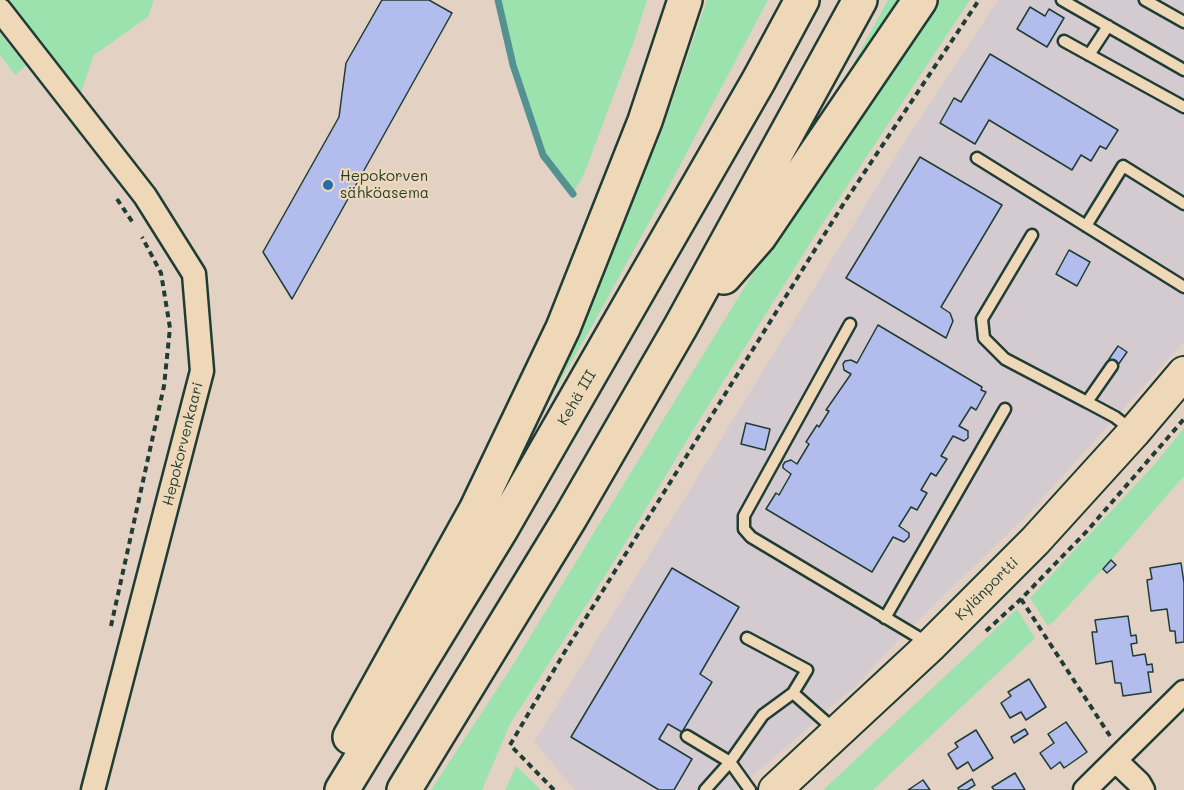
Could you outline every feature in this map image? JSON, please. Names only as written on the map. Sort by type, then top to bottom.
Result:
[{"type":"highway","name":"Kehä III","points":[[342,790],[500,531],[759,81],[802,0]]},
{"type":"highway","points":[[404,790],[564,528],[681,326],[860,0]]},
{"type":"highway","points":[[681,326],[759,237],[920,0]]},
{"type":"highway","points":[[322,790],[476,510],[562,328],[645,121],[683,3]]},
{"type":"street","name":"Hepokorvenkaari","points":[[0,10],[145,196],[194,274],[202,371],[93,790]]},
{"type":"street","name":"Kylänportti","points":[[775,790],[931,645],[1035,541],[1184,373]]},
{"type":"street","points":[[1085,790],[1184,692]]},
{"type":"street","points":[[1121,756],[1143,790]]},
{"type":"lane","points":[[1062,0],[1184,70]]},
{"type":"lane","points":[[1146,0],[1184,22]]},
{"type":"lane","points":[[1089,55],[1108,26]]},
{"type":"lane","points":[[1064,41],[1184,107]]},
{"type":"lane","points":[[977,158],[1184,287]]},
{"type":"lane","points":[[1086,226],[1123,166],[1184,204]]},
{"type":"lane","points":[[1032,235],[982,319],[984,339],[1005,359],[1115,417],[1134,432]]},
{"type":"lane","points":[[850,324],[744,516],[744,529],[751,537],[931,645]]},
{"type":"lane","points":[[1087,402],[1112,366]]},
{"type":"lane","points":[[885,618],[1005,409]]},
{"type":"lane","points":[[705,790],[730,762],[763,715],[793,693],[807,670],[747,638]]},
{"type":"lane","points":[[793,693],[837,732]]},
{"type":"lane","points":[[687,736],[730,762],[750,790]]},
{"type":"path","points":[[554,790],[510,745],[564,653],[844,203],[979,0]]},
{"type":"path","points":[[109,634],[164,386],[170,328],[161,273],[139,231],[114,195]]},
{"type":"path","points":[[1021,599],[1121,756]]},
{"type":"shaded area","points":[[998,0],[1184,0],[1184,342],[1030,512],[899,639],[855,687],[736,790],[575,790],[534,742],[902,146]]},
{"type":"green space","points":[[12,0],[154,0],[148,17],[94,55],[81,92],[11,3]]},
{"type":"green space","points":[[498,0],[647,0],[584,174],[573,194],[543,155],[513,65]]},
{"type":"green space","points":[[707,0],[768,0],[668,188],[531,431],[661,133]]},
{"type":"green space","points":[[888,0],[900,0],[827,112]]},
{"type":"green space","points":[[937,0],[970,0],[821,226],[615,560],[510,724],[482,790],[431,790],[509,671],[765,254]]},
{"type":"green space","points":[[0,33],[26,66],[15,75],[0,55]]},
{"type":"green space","points":[[1184,428],[1184,476],[1111,560],[1048,626],[1030,598],[1154,465]]},
{"type":"green space","points":[[1017,609],[1035,638],[873,790],[823,790]]},
{"type":"green space","points":[[516,766],[541,790],[505,790]]},
{"type":"building","name":"Hepokorven sähköasema","points":[[382,0],[429,0],[452,13],[292,299],[263,252],[339,117],[346,63]]},
{"type":"building","points":[[1030,7],[1045,16],[1049,9],[1064,18],[1047,47],[1017,29]]},
{"type":"building","points":[[990,54],[1118,130],[1106,149],[1100,146],[1091,161],[1081,155],[1072,170],[989,120],[975,144],[940,123],[954,98],[961,102]]},
{"type":"building","points":[[920,157],[1002,205],[941,307],[950,313],[953,321],[946,338],[846,278]]},
{"type":"building","points":[[1069,250],[1090,262],[1077,286],[1056,274]]},
{"type":"building","points":[[878,325],[982,387],[981,390],[986,392],[976,410],[971,407],[959,426],[968,431],[968,438],[964,441],[953,436],[941,456],[947,459],[936,476],[931,473],[921,490],[927,493],[917,510],[911,507],[899,526],[909,533],[909,537],[904,542],[893,537],[872,572],[766,509],[776,493],[779,495],[791,474],[783,468],[783,465],[791,460],[797,464],[809,444],[806,442],[817,425],[819,427],[829,411],[826,410],[851,374],[844,370],[843,364],[851,360],[857,363]]},
{"type":"building","points":[[1118,346],[1127,352],[1118,365],[1109,359]]},
{"type":"building","points":[[746,423],[770,429],[765,450],[741,444]]},
{"type":"building","points":[[1111,560],[1116,565],[1107,573],[1103,569]]},
{"type":"building","points":[[1181,563],[1184,583],[1184,642],[1176,643],[1175,631],[1170,631],[1167,609],[1151,611],[1147,580],[1152,579],[1150,568]]},
{"type":"building","points":[[672,568],[739,607],[700,674],[712,682],[682,732],[668,724],[659,739],[692,759],[674,790],[659,790],[571,737]]},
{"type":"building","points":[[1128,616],[1131,636],[1136,635],[1137,643],[1131,644],[1133,656],[1145,654],[1147,665],[1152,664],[1153,672],[1148,672],[1151,692],[1123,696],[1121,683],[1115,683],[1112,661],[1096,664],[1092,632],[1097,632],[1095,620]]},
{"type":"building","points":[[1029,679],[1046,707],[1026,720],[1021,712],[1010,718],[1001,703],[1011,696],[1008,692]]},
{"type":"building","points":[[1066,722],[1087,752],[1064,768],[1060,762],[1051,769],[1040,753],[1054,743],[1048,734]]},
{"type":"building","points":[[1025,729],[1028,734],[1014,743],[1011,737]]},
{"type":"building","points":[[976,730],[993,758],[973,771],[968,762],[957,769],[948,754],[958,747],[955,743]]},
{"type":"building","points":[[1015,773],[1025,790],[994,790],[992,787]]},
{"type":"building","points":[[972,779],[975,785],[967,790],[959,790],[958,788]]},
{"type":"building","points":[[923,780],[930,790],[908,790]]},
{"type":"waterway","points":[[498,0],[513,65],[543,155],[573,194]]},
{"type":"place","name":"Hepokorven sähköasema","points":[[328,185]]}]
